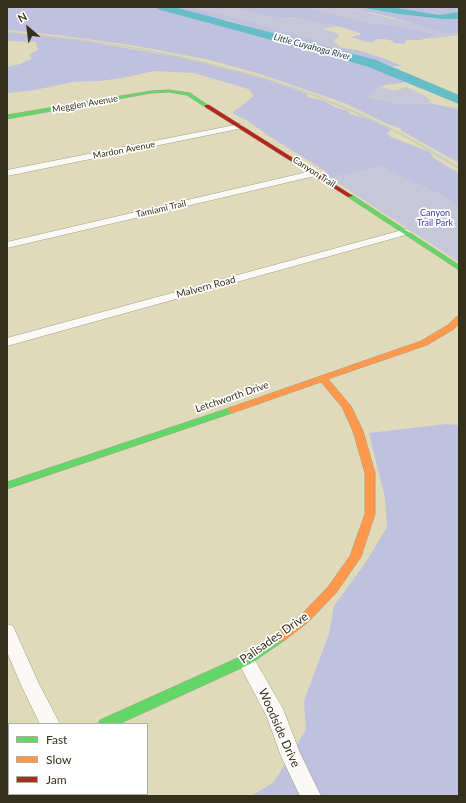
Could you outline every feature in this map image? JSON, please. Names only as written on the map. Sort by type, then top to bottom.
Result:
[{"type":"street","name":"Megglen Avenue","points":[[7,117],[163,91]]},
{"type":"street","name":"Canyon Trail","points":[[163,91],[188,94],[316,173],[459,268]]},
{"type":"street","name":"Mardon Avenue","points":[[7,173],[240,126]]},
{"type":"street","name":"Tamiami Trail","points":[[7,245],[316,173]]},
{"type":"street","name":"Malvern Road","points":[[7,342],[406,232]]},
{"type":"street","name":"Letchworth Drive","points":[[7,486],[323,379],[432,339],[452,327],[459,319]]},
{"type":"street","name":"Palisades Drive","points":[[107,723],[246,660],[303,620],[332,590],[354,557],[367,526],[371,500],[370,473],[358,431],[346,406],[323,379]]},
{"type":"street","points":[[7,632],[50,723]]},
{"type":"street","name":"Woodside Drive","points":[[246,660],[276,715],[291,756],[311,796]]},
{"type":"green space","points":[[191,7],[234,7],[263,15],[290,19],[297,18],[337,26],[323,29],[339,34],[339,37],[333,41],[341,47],[330,46],[305,37]]},
{"type":"green space","points":[[304,7],[345,7],[459,35],[427,39],[436,36],[432,33],[398,26],[358,21]]},
{"type":"green space","points":[[381,87],[395,91],[406,87],[424,95],[431,101],[424,104],[397,104],[368,96]]},
{"type":"green space","name":"Canyon Trail Park","points":[[380,166],[451,200],[459,207],[459,262],[330,178]]},
{"type":"shaded area","points":[[7,7],[151,7],[266,39],[289,42],[312,52],[355,62],[394,74],[407,80],[402,83],[385,85],[376,89],[369,97],[397,104],[429,103],[459,109],[459,163],[402,131],[400,128],[387,124],[347,104],[260,74],[210,60],[137,46],[7,30]]},
{"type":"shaded area","points":[[167,7],[191,7],[244,20],[305,37],[330,46],[357,50],[402,66],[392,66],[227,20],[199,16]]},
{"type":"shaded area","points":[[234,7],[304,7],[358,21],[398,26],[432,33],[436,36],[420,40],[407,40],[404,44],[394,43],[393,41],[384,39],[366,42],[351,37],[362,34],[345,28],[298,18],[281,18],[263,15]]},
{"type":"shaded area","points":[[345,7],[359,7],[398,14],[443,19],[459,19],[459,34],[441,32],[391,17]]},
{"type":"shaded area","points":[[392,7],[459,7],[459,12],[439,15]]},
{"type":"shaded area","points":[[7,32],[59,37],[178,57],[262,78],[307,94],[307,97],[324,101],[335,107],[348,111],[350,114],[372,120],[390,129],[387,133],[391,137],[430,152],[433,157],[459,173],[459,207],[451,200],[380,166],[330,178],[325,171],[248,121],[232,113],[254,96],[248,89],[194,73],[154,71],[122,78],[100,81],[72,82],[35,90],[7,93],[7,67],[20,64],[31,59],[30,54],[38,50],[36,42],[7,41]]},
{"type":"shaded area","points":[[446,424],[459,425],[459,796],[251,796],[274,782],[306,730],[304,701],[329,634],[334,606],[366,562],[387,527],[385,498],[369,433]]},
{"type":"water","points":[[359,7],[392,7],[439,15],[459,12],[459,19],[443,19],[398,14]]},
{"type":"waterway","name":"Little Cuyahoga River","points":[[161,7],[371,63],[459,100]]},
{"type":"railway","points":[[7,32],[81,40],[135,48],[198,61],[263,78],[311,94],[357,113],[403,135],[439,156]]},
{"type":"railway","points":[[437,155],[459,168]]},
{"type":"traffic: fast","points":[[7,117],[151,92],[169,91],[188,94],[207,106]]},
{"type":"traffic: fast","points":[[350,196],[459,268]]},
{"type":"traffic: fast","points":[[7,486],[232,410]]},
{"type":"traffic: fast","points":[[107,723],[246,660],[281,636]]},
{"type":"traffic: slow","points":[[232,410],[424,343],[451,327],[459,319]]},
{"type":"traffic: slow","points":[[281,636],[303,620],[332,590],[355,557],[370,514],[370,473],[358,431],[346,406],[323,379]]},
{"type":"traffic: jam","points":[[207,106],[350,196]]}]
